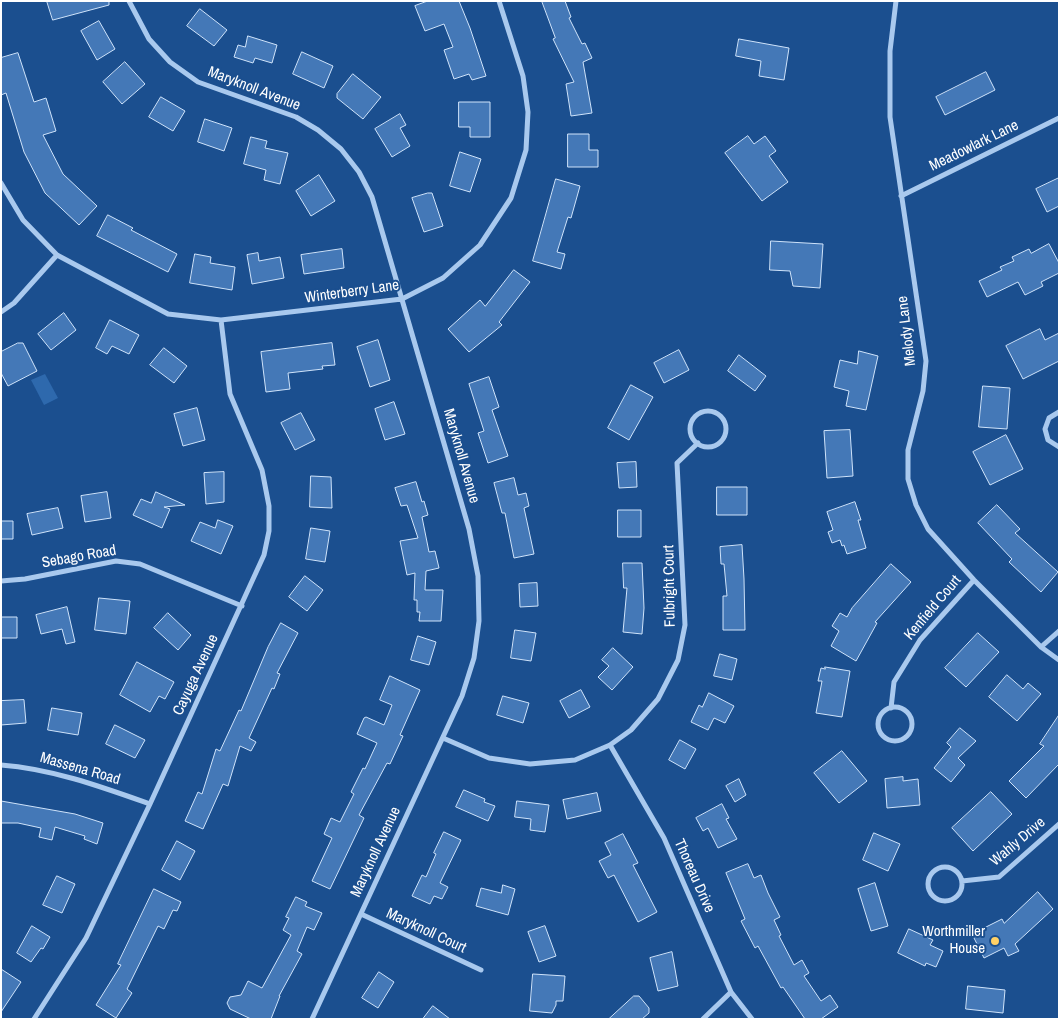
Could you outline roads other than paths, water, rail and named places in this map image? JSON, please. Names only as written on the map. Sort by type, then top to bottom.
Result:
[{"type":"street","name":"Maryknoll Avenue","points":[[129,1],[148,39],[170,62],[198,82],[296,117],[318,130],[341,149],[359,172],[372,196],[469,529],[478,576],[478,621],[474,658],[462,696],[312,1019]]},
{"type":"street","name":"Winterberry Lane","points":[[1,183],[23,220],[57,255],[168,314],[220,320],[402,299],[443,278],[480,244],[511,198],[526,150],[528,112],[523,76],[499,1]]},
{"type":"street","name":"Melody Lane","points":[[896,1],[890,51],[890,117],[926,361],[923,392],[908,450],[908,479],[916,505],[928,529],[974,580],[1041,647],[1059,660]]},
{"type":"street","name":"Meadowlark Lane","points":[[901,196],[1059,118]]},
{"type":"street","points":[[1,312],[14,303],[57,255]]},
{"type":"street","name":"Cayuga Avenue","points":[[34,1019],[86,938],[150,804],[264,555],[269,531],[269,506],[262,470],[230,394],[220,320]]},
{"type":"street","points":[[705,411],[721,416],[726,426],[724,437],[716,445],[710,447],[698,444],[691,434],[691,422],[699,413],[705,411]]},
{"type":"street","points":[[1059,412],[1049,418],[1045,429],[1048,440],[1059,447]]},
{"type":"street","name":"Fulbright Court","points":[[443,738],[489,758],[530,764],[575,760],[610,745],[631,730],[658,699],[678,660],[685,625],[677,463],[698,444]]},
{"type":"street","name":"Sebago Road","points":[[1,581],[25,580],[116,561],[140,564],[242,606]]},
{"type":"street","name":"Kenfield Court","points":[[891,708],[902,708],[910,716],[912,727],[911,732],[903,740],[897,742],[886,739],[879,730],[879,719],[882,714],[891,708],[894,682],[920,640],[974,580]]},
{"type":"street","points":[[1041,647],[1059,631]]},
{"type":"street","name":"Thoreau Drive","points":[[610,745],[664,838],[731,992],[752,1019]]},
{"type":"street","name":"Massena Road","points":[[1,765],[35,769],[86,781],[150,804]]},
{"type":"street","name":"Wahly Drive","points":[[962,881],[998,877],[1059,824]]},
{"type":"street","points":[[946,867],[957,871],[962,881],[962,886],[957,896],[947,901],[936,899],[932,895],[928,884],[936,870],[946,867]]},
{"type":"street","name":"Maryknoll Court","points":[[361,914],[480,970]]},
{"type":"street","points":[[703,1019],[731,992]]},
{"type":"place","name":"Worthmiller House","points":[[995,941]]}]
